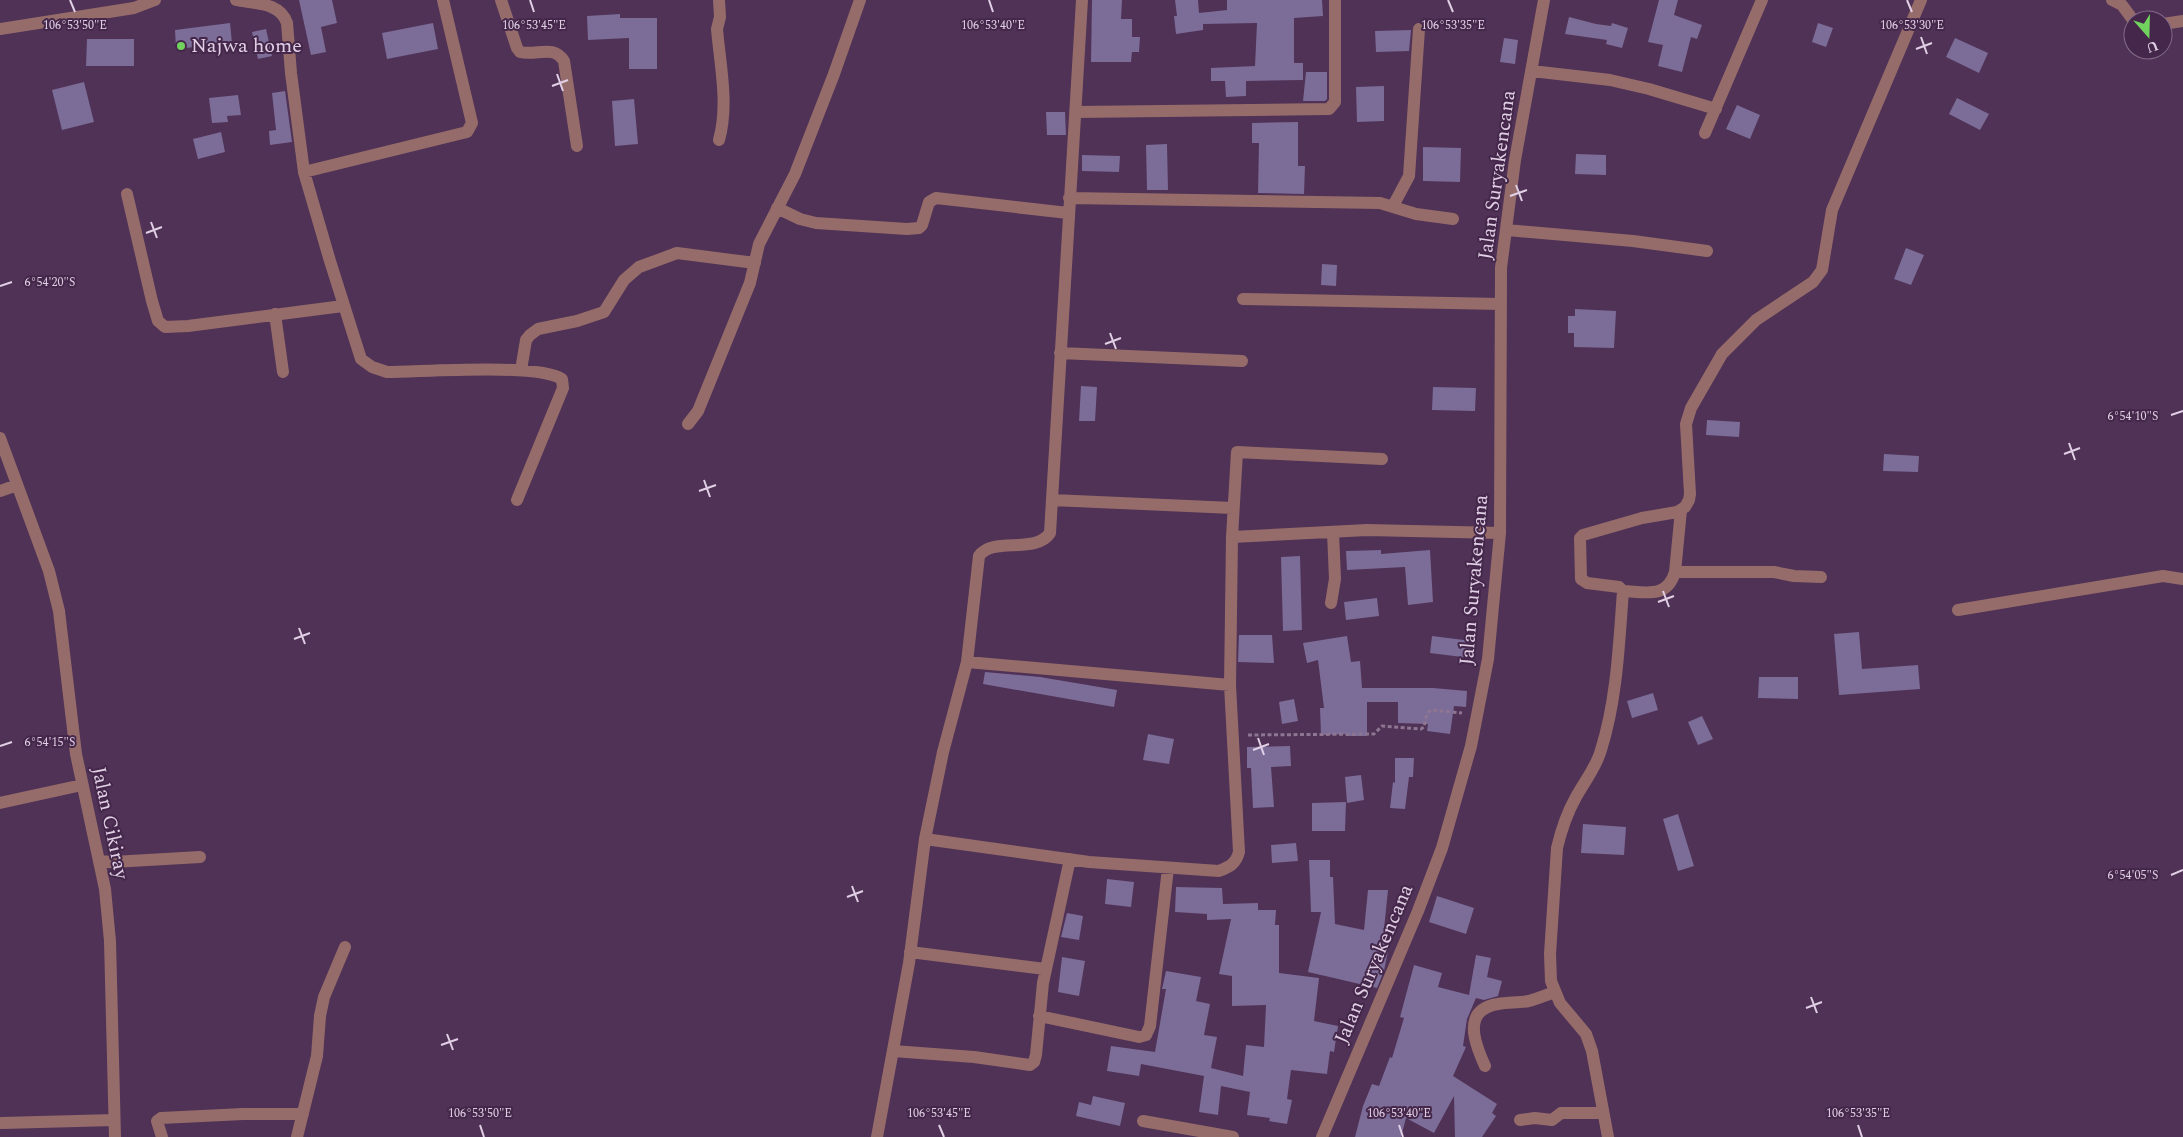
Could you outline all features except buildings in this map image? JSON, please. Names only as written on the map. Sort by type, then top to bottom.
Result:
[{"type":"street","points":[[0,29],[134,8],[155,0]]},
{"type":"street","points":[[236,0],[275,7],[284,15],[290,37],[291,73],[304,172],[343,306],[361,359],[378,370],[387,372],[521,370],[554,374],[562,379],[563,388],[517,500]]},
{"type":"street","points":[[304,172],[467,132],[472,123],[443,0]]},
{"type":"street","points":[[501,0],[520,52],[527,54],[553,51],[560,54],[564,61],[577,146]]},
{"type":"street","points":[[719,140],[723,124],[724,104],[717,29],[720,17],[720,0]]},
{"type":"street","points":[[688,424],[698,412],[750,283],[759,244],[799,165],[860,0]]},
{"type":"street","points":[[877,1137],[910,952],[925,839],[943,752],[967,662],[979,556],[987,549],[1044,540],[1050,533],[1082,0]]},
{"type":"street","points":[[1076,112],[1329,109],[1335,102],[1336,0]]},
{"type":"street","name":"Jalan Suryakencana","points":[[1322,1137],[1418,911],[1442,848],[1471,746],[1488,659],[1500,533],[1502,268],[1516,160],[1544,0]]},
{"type":"street","points":[[1705,133],[1762,0]]},
{"type":"street","points":[[1623,591],[1657,592],[1667,588],[1672,582],[1676,572],[1681,510],[1689,500],[1686,424],[1691,408],[1722,354],[1756,320],[1819,276],[1825,255],[1832,210],[1921,0]]},
{"type":"street","points":[[2112,0],[2122,5],[2126,10]]},
{"type":"street","points":[[1393,206],[1409,176],[1419,29]]},
{"type":"street","points":[[1532,71],[1610,80],[1649,89],[1716,109]]},
{"type":"street","points":[[127,194],[152,301],[161,324],[170,327],[343,306]]},
{"type":"street","points":[[778,208],[800,220],[816,223],[907,229],[918,228],[922,225],[929,202],[936,198],[1068,213]]},
{"type":"street","points":[[1069,198],[1380,203],[1416,214],[1453,219]]},
{"type":"street","points":[[1506,230],[1632,240],[1707,251]]},
{"type":"street","points":[[521,370],[526,340],[530,336],[538,329],[577,321],[604,312],[624,280],[639,266],[677,253],[755,263]]},
{"type":"street","points":[[1243,299],[1501,304]]},
{"type":"street","points":[[275,314],[283,372]]},
{"type":"street","points":[[1060,353],[1242,361]]},
{"type":"street","name":"Jalan Cikiray","points":[[0,438],[49,571],[59,611],[76,754],[105,889],[110,941],[115,1137]]},
{"type":"street","points":[[925,839],[1070,859],[1168,868],[1219,871],[1232,865],[1237,860],[1239,852],[1230,686],[1232,537],[1237,452],[1382,459]]},
{"type":"street","points":[[0,491],[17,485]]},
{"type":"street","points":[[1052,500],[1233,508]]},
{"type":"street","points":[[1608,1137],[1592,1051],[1586,1034],[1560,1003],[1551,981],[1550,954],[1557,848],[1575,798],[1595,766],[1601,750],[1616,678],[1623,591],[1619,586],[1587,583],[1581,579],[1580,538],[1583,535],[1642,518],[1681,510]]},
{"type":"street","points":[[1232,537],[1404,530],[1500,533]]},
{"type":"street","points":[[1331,603],[1335,579],[1334,532]]},
{"type":"street","points":[[1676,572],[1774,572],[1794,576],[1821,577]]},
{"type":"street","points":[[1958,610],[2163,576],[2183,579]]},
{"type":"street","points":[[967,662],[1230,686]]},
{"type":"street","points":[[0,803],[82,785]]},
{"type":"street","points":[[100,861],[200,857]]},
{"type":"street","points":[[893,1051],[974,1056],[1030,1065],[1034,1062],[1046,969],[1070,859]]},
{"type":"street","points":[[1039,1016],[1139,1037],[1146,1035],[1150,1026],[1168,868]]},
{"type":"street","points":[[297,1137],[317,1056],[320,1016],[324,998],[345,947]]},
{"type":"street","points":[[910,952],[1046,969]]},
{"type":"street","points":[[1485,1066],[1472,1024],[1480,1013],[1496,1004],[1529,1001],[1554,992]]},
{"type":"street","points":[[1520,1120],[1535,1118],[1552,1120],[1561,1113],[1603,1113]]},
{"type":"street","points":[[162,1137],[157,1121],[160,1118],[244,1114],[303,1114]]},
{"type":"street","points":[[2,1122],[114,1120]]},
{"type":"street","points":[[1142,1121],[1233,1137]]},
{"type":"path","points":[[1233,735],[1374,734],[1382,726],[1421,729],[1424,727],[1427,713],[1432,710],[1477,714]]},
{"type":"place","name":"Najwa home","points":[[181,46]]}]
